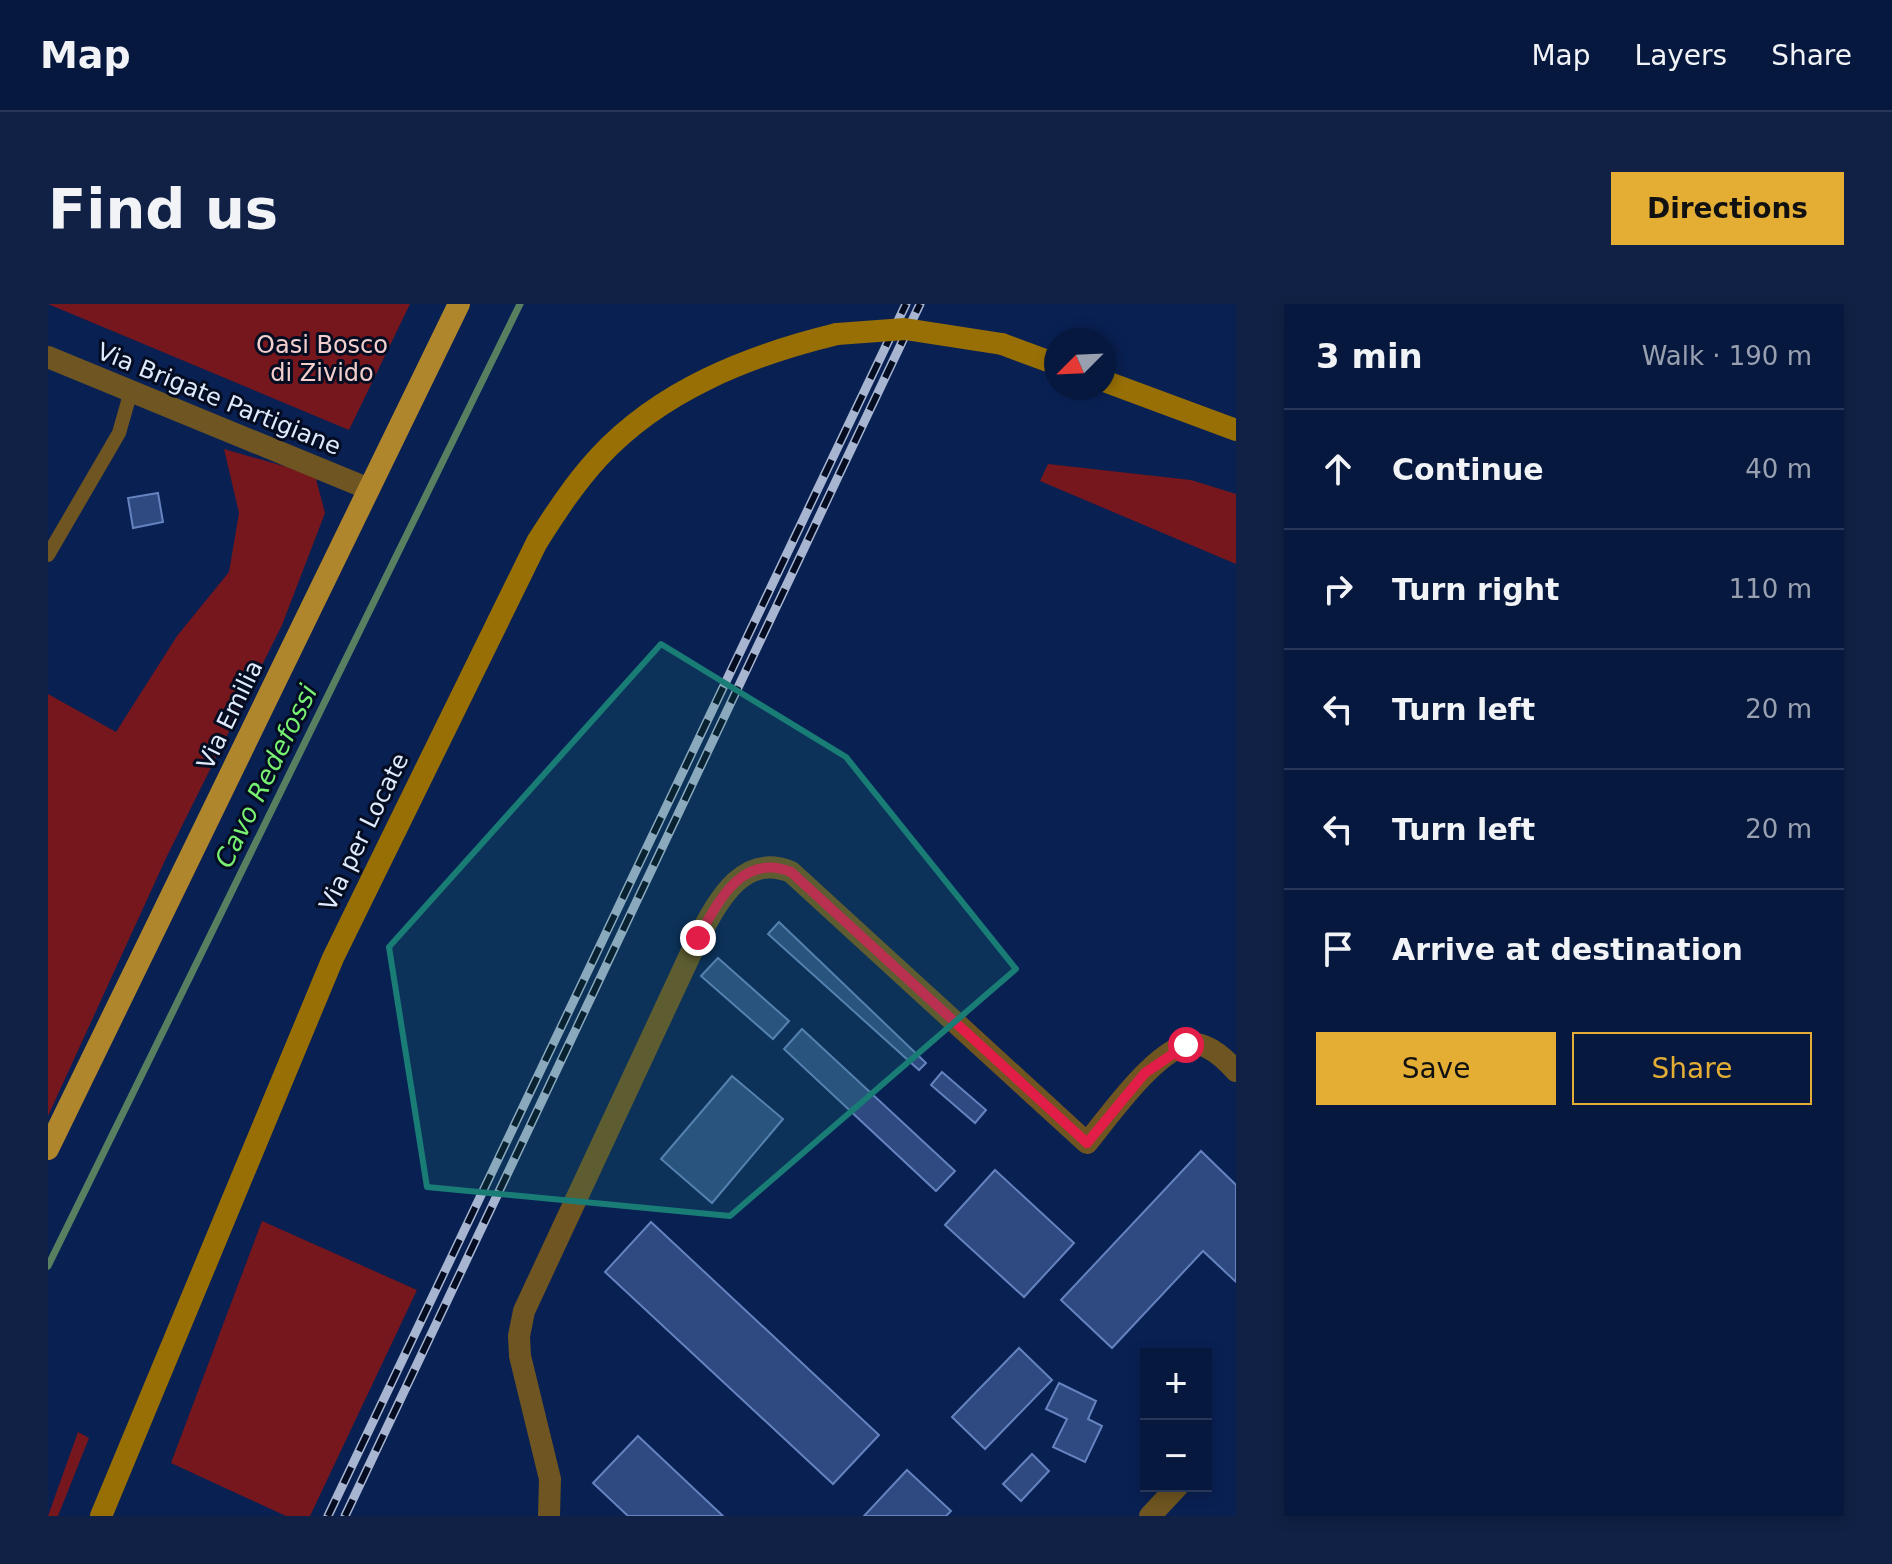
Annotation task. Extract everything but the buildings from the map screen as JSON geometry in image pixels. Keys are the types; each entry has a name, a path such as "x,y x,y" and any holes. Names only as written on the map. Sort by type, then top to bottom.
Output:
{"main road":[{"name":"Via Emilia","path":"48,1149 459,304"},
{"name":"Via per Locate","path":"107,1511 333,958 537,542 567,495 600,455 645,418 689,388 782,347 837,334 905,329 1002,344 1044,360"},
{"path":"1116,385 1236,430"}],"street":[{"name":"Via Brigate Partigiane","path":"48,357 369,489"},
{"path":"549,1516 550,1479 520,1356 519,1336 524,1311 698,938 722,895 750,870 778,867 791,872 1087,1143 1145,1073 1186,1045 1197,1044 1208,1048 1236,1071"},
{"path":"1150,1516 1172,1492"}],"lane":[{"path":"48,555 119,433 131,391"}],"highlighted area":[{"path":"661,644 846,757 1016,969 730,1216 427,1187 389,947"}],"green space":[{"name":"Oasi Bosco di Zivido","path":"48,304 410,304 349,430"},
{"path":"224,449 315,475 325,513 282,625 167,856 48,1116 48,694 116,732 177,636 229,572 239,513"},
{"path":"1048,464 1191,480 1236,494 1236,564 1040,481"},
{"path":"262,1221 417,1290 310,1516 286,1516 171,1463"},
{"path":"78,1432 89,1438 58,1516 48,1516"}],"waterway":[{"name":"Cavo Redefossi","path":"48,1266 520,304"}],"railway":[{"path":"328,1516 906,304"},
{"path":"345,1516 920,304"}],"route":[{"path":"698,938 722,895 750,870 778,867 791,872 1087,1143 1145,1073 1186,1045"}]}
